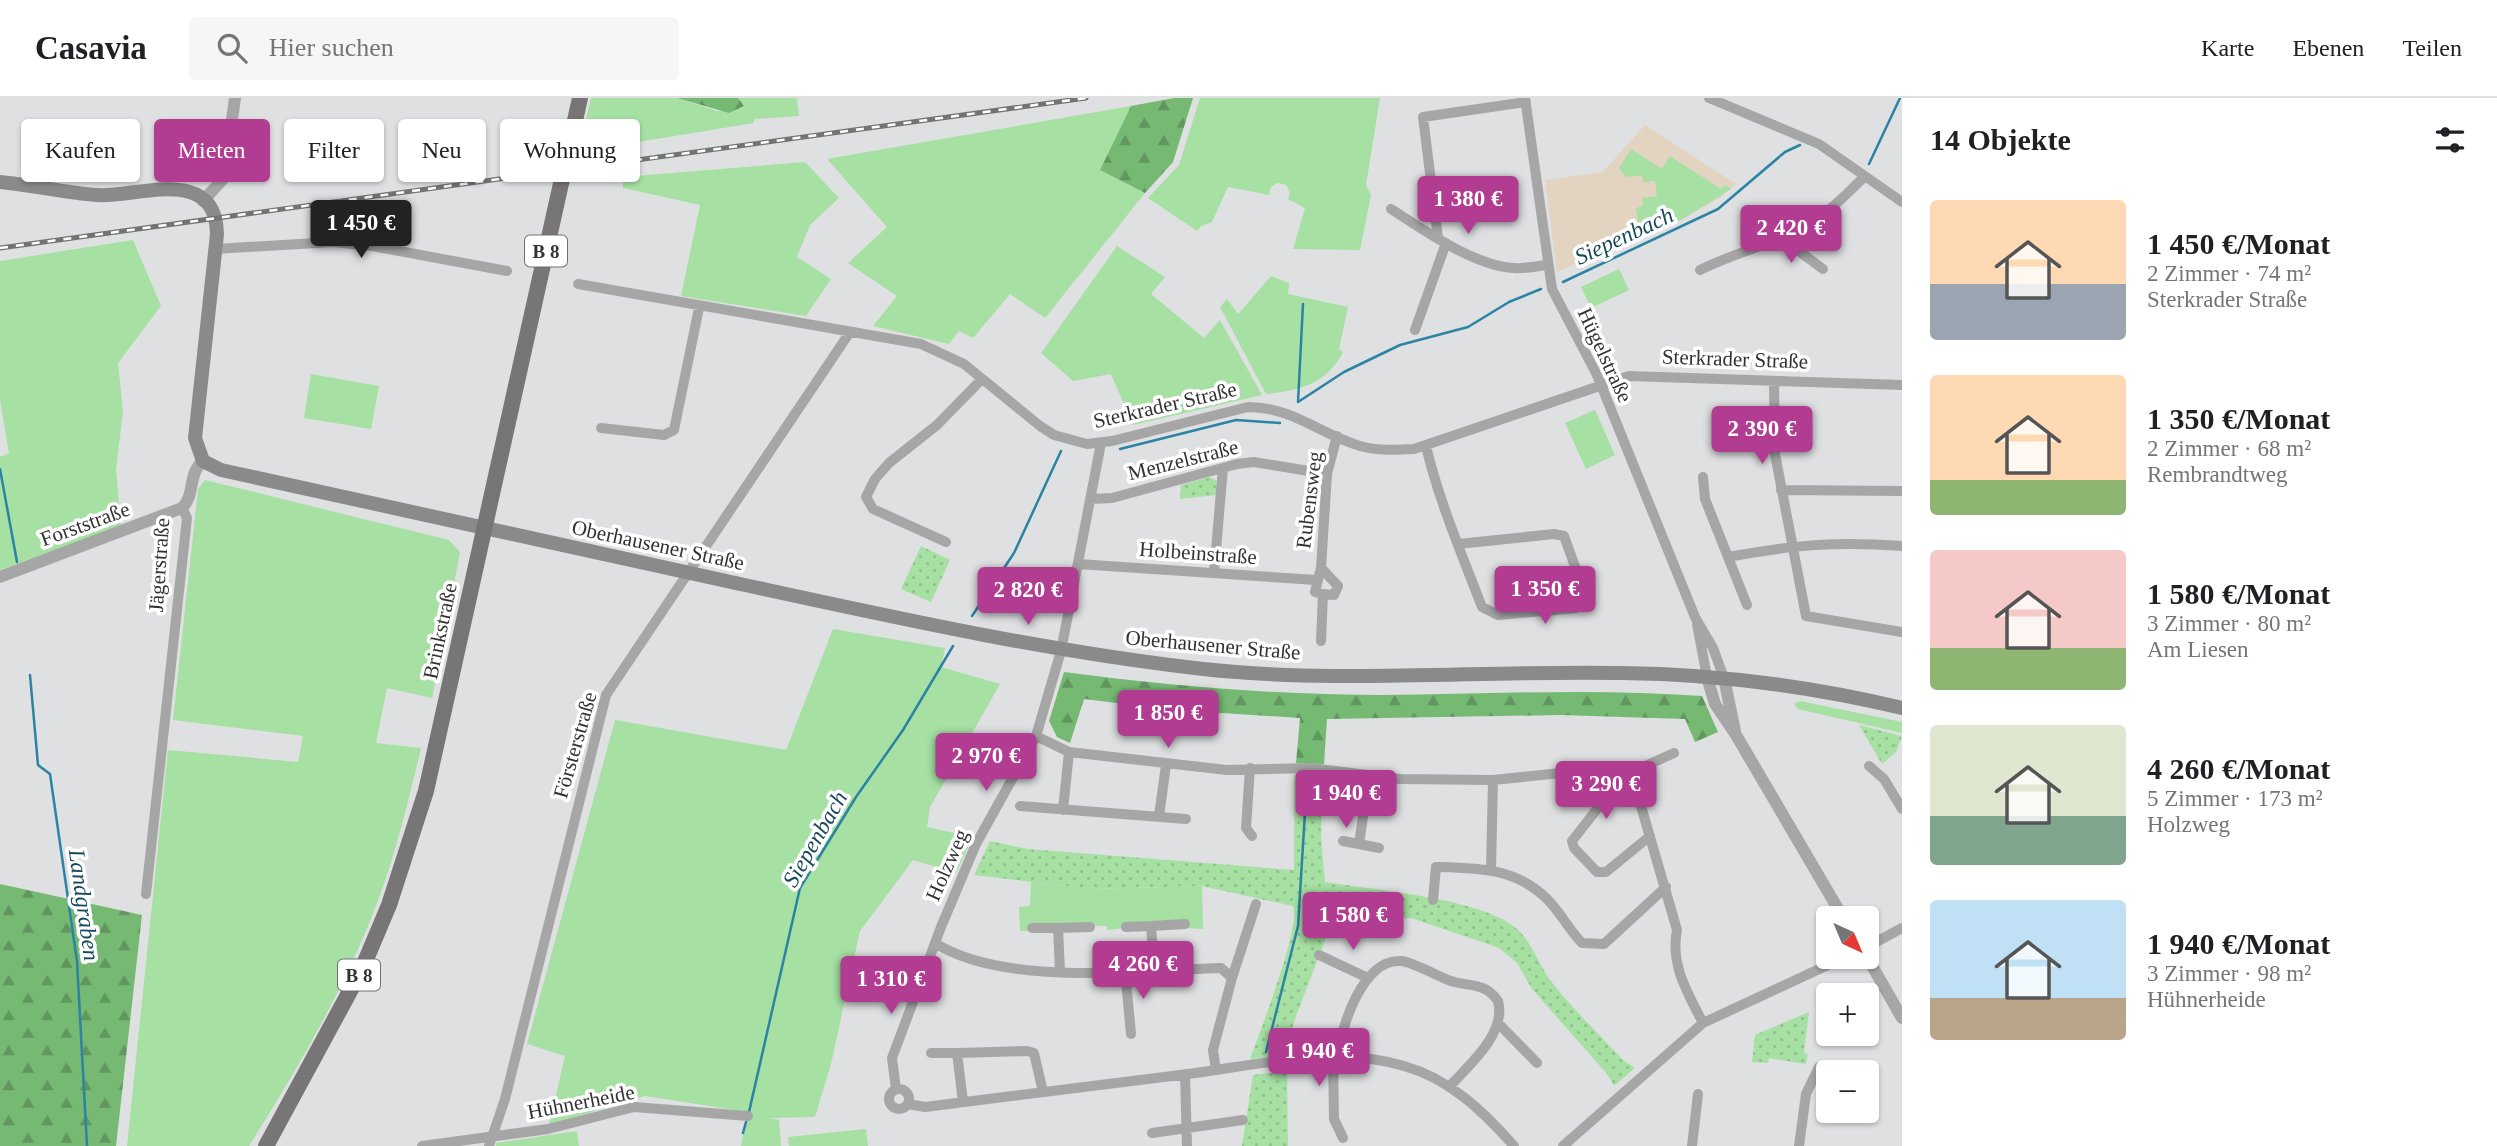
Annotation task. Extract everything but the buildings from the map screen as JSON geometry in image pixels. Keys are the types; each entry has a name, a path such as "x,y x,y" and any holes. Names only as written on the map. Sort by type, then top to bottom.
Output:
{"main road":[{"name":"Brinkstraße","path":"266,1146 339,1016 389,905 426,791 580,98"},
{"path":"0,182 100,195 178,188 190,191 203,201 217,228 195,438 203,461"},
{"name":"Oberhausener Straße","path":"203,461 221,470 484,529 1061,651 1208,669 1291,673 1422,676 1622,673 1724,678 1814,688 1902,708"}],"street":[{"path":"203,201 223,178 235,98"},
{"path":"1709,98 1819,144 1863,178 1902,202"},
{"path":"1415,330 1442,240 1423,117 1526,100"},
{"name":"Hügelstraße","path":"1526,100 1552,289 1600,386 1695,617 1713,648 1724,678 1736,735"},
{"path":"1700,270 1788,236 1835,206 1863,178"},
{"path":"1391,209 1442,240 1501,266 1516,269 1547,265"},
{"path":"1788,236 1796,249 1823,269"},
{"path":"215,249 333,242 372,246 507,271"},
{"name":"Sterkrader Straße","path":"578,284 699,308 921,344 964,364 1054,435 1087,444 1101,443 1248,407 1281,410 1359,446 1392,451 1426,446 1629,376 1902,385"},
{"path":"601,428 664,435 674,430 699,308"},
{"name":"Försterstraße","path":"491,1141 505,1099 606,695 850,332"},
{"path":"946,542 873,509 866,498 867,490 889,463 937,425 982,379"},
{"path":"1774,382 1775,454 1806,616 1902,632"},
{"name":"Rubensweg","path":"1321,568 1338,586 1334,595 1315,592 1321,568 1327,474 1337,436"},
{"name":"Holzweg","path":"895,1090 889,1073 892,1058 935,943 976,844 1036,736 1061,651 1101,443"},
{"path":"1426,446 1458,544 1482,607 1490,613 1576,608 1586,597 1564,536 1554,534 1458,544"},
{"name":"Jägerstraße","path":"146,894 187,518 182,508 190,499 192,472 203,461"},
{"name":"Menzelstraße","path":"1090,499 1112,498 1254,462 1327,474"},
{"path":"1214,573 1223,468"},
{"path":"1703,477 1705,499 1747,605"},
{"path":"1781,490 1902,491"},
{"name":"Forststraße","path":"0,577 182,508"},
{"path":"1728,557 1792,545 1841,542 1902,546"},
{"name":"Holbeinstraße","path":"1078,564 1316,580"},
{"name":"Rubensweg","path":"1321,641 1323,594"},
{"name":"Hügelstraße","path":"1695,617 1715,704 1836,906"},
{"path":"1036,736 1069,752 1227,771 1298,768 1369,776 1493,780 1600,769 1623,776 1636,789 1677,930 1673,950 1685,988 1703,1023"},
{"path":"1063,810 1069,752"},
{"path":"1650,836 1606,872 1597,872 1574,848 1574,836 1623,776 1674,753"},
{"path":"1159,816 1166,765"},
{"path":"1869,766 1884,779 1902,809"},
{"path":"1250,768 1246,828 1252,836"},
{"path":"1359,844 1369,776"},
{"path":"1491,869 1493,780"},
{"path":"1020,806 1186,819"},
{"path":"1343,841 1379,848"},
{"path":"1433,900 1436,867 1491,869 1533,887 1549,902 1582,943 1596,945 1604,944 1666,887"},
{"path":"1216,1070 1213,1050 1232,978 1256,904"},
{"path":"1126,927 1185,924"},
{"path":"1151,926 1154,969"},
{"path":"1032,928 1090,928"},
{"path":"1058,928 1060,971"},
{"path":"1880,940 1902,928"},
{"path":"935,943 955,956 1020,969 1060,971 1221,968 1232,978"},
{"path":"1319,955 1368,978"},
{"path":"1343,1138 1334,1119 1336,1056 1347,1016 1368,978 1388,962 1409,962 1421,971 1461,984 1476,984 1489,991 1498,1001 1498,1023 1481,1052 1449,1087"},
{"path":"1125,970 1131,1034"},
{"path":"1563,1146 1703,1023 1817,970"},
{"path":"1874,970 1902,1018"},
{"path":"1498,1023 1537,1063"},
{"path":"931,1053 1034,1053 1043,1092"},
{"path":"957,1053 963,1102"},
{"path":"895,1090 889,1097 892,1106 901,1109 908,1104 925,1107 1336,1056 1377,1059 1406,1066 1449,1087 1489,1117 1514,1146"},
{"path":"1799,1146 1806,1094 1816,1073"},
{"path":"1185,1074 1187,1146"},
{"path":"881,1087 907,1093 908,1104"},
{"path":"1692,1146 1698,1094"},
{"name":"Hühnerheide","path":"422,1146 491,1141 634,1107 748,1116"},
{"path":"1152,1133 1243,1120"}],"shaded area":[{"path":"1645,125 1736,184 1719,198 1681,220 1653,230 1608,254 1607,250 1585,252 1585,260 1557,272 1545,180 1603,172"}],"green space":[{"path":"591,98 677,98 717,111 744,107 738,98 801,98 797,99 799,116 754,119 754,123 640,142 640,119 586,119"},
{"path":"677,98 738,98 744,106 729,113"},
{"path":"1174,98 1193,98 1173,162 1145,193 1100,170 1131,106"},
{"path":"1200,98 1380,98 1366,185 1371,195 1360,250 1293,249 1305,208 1288,199 1290,193 1286,185 1277,183 1271,187 1269,195 1228,187 1212,222 1201,226 1197,231 1148,198 1179,165"},
{"path":"1131,106 1100,170 1145,193 1045,318 1010,294 973,338 959,331 949,344 873,326 897,296 848,263 887,227 827,159"},
{"path":"1631,149 1662,169 1670,156 1721,189 1725,185 1731,189 1681,220 1640,237 1636,208 1643,206 1642,198 1657,196 1655,181 1643,182 1642,175 1626,177 1619,168"},
{"path":"805,162 839,198 810,225 797,257 831,279 806,316 681,296 700,205 623,188 623,182 640,182 640,176"},
{"path":"133,240 161,306 118,363 123,411 116,470 121,526 0,570 0,457 9,453 0,400 0,261"},
{"path":"1117,246 1165,277 1151,294 1204,338 1220,320 1262,395 1133,425 1111,374 1073,381 1041,353"},
{"path":"1619,269 1629,290 1591,308 1581,287"},
{"path":"1271,276 1289,283 1288,294 1348,307 1339,349 1343,352 1328,372 1320,379 1300,388 1266,394 1220,307 1227,299 1238,314"},
{"path":"311,374 379,386 371,429 304,418"},
{"path":"1595,410 1615,455 1586,469 1565,423"},
{"path":"1210,477 1217,481 1216,495 1180,499 1181,485"},
{"path":"205,480 449,540 460,552 432,698 387,688 376,743 421,748 386,879 344,979 314,1036 249,1146 127,1146 168,750 298,762 303,736 173,720 198,489"},
{"path":"921,546 950,560 931,602 901,589"},
{"path":"833,629 945,648 941,667 1000,684 930,807 927,827 973,837 956,873 913,860 860,931 831,1064 815,1117 770,1118 779,1120 781,1146 741,1146 748,1112 645,1096 549,1125 565,1056 527,1044 615,720 786,750"},
{"path":"1064,672 1144,682 1303,693 1383,695 1583,692 1702,696 1718,732 1695,742 1685,719 1561,715 1327,719 1324,764 1296,763 1300,718 1175,710 1084,699 1070,743 1057,737 1049,721"},
{"path":"1800,701 1902,722 1902,733 1798,709 1794,704"},
{"path":"1859,725 1902,736 1896,752 1882,764"},
{"path":"1294,772 1323,774 1321,836 1325,882 1453,902 1500,918 1521,933 1565,999 1623,1060 1635,1068 1614,1086 1608,1075 1532,989 1517,963 1499,948 1411,918 1333,919 1295,1019 1286,1055 1250,1059 1286,956 1294,917 1293,906 1202,886 1089,889 974,875 990,841 1028,849 1294,870"},
{"path":"1031,882 1089,889 1202,886 1203,929 1187,928 1186,922 1107,930 1107,926 1031,925 1031,931 1020,931 1019,907 1030,906"},
{"path":"0,884 142,915 116,1146 0,1146"},
{"path":"1809,1012 1804,1053 1808,1054 1806,1064 1769,1058 1768,1063 1752,1062 1755,1035"},
{"path":"1287,1071 1288,1146 1242,1146 1253,1075"},
{"path":"866,1129 868,1146 789,1146 788,1137"},
{"path":"577,1131 579,1146 496,1146 496,1143"}],"waterway":[{"name":"Siepenbach","path":"1869,164 1900,98"},
{"name":"Siepenbach","path":"1563,282 1718,209 1785,152 1800,145"},
{"name":"Siepenbach","path":"1298,402 1344,372 1400,345 1468,327 1509,302 1541,289"},
{"path":"1298,402 1303,304"},
{"name":"Siepenbach","path":"1120,449 1236,420 1280,423"},
{"name":"Siepenbach","path":"972,616 1014,553 1061,451"},
{"name":"Landgraben","path":"0,469 17,562"},
{"name":"Siepenbach","path":"749,1112 800,888 856,797 903,730 953,646"},
{"name":"Landgraben","path":"30,675 38,765 50,774 77,961 87,1146"},
{"path":"1266,1052 1298,926 1307,780"},
{"path":"743,1133 746,1122"}],"railway":[{"path":"0,248 1086,98"}]}
